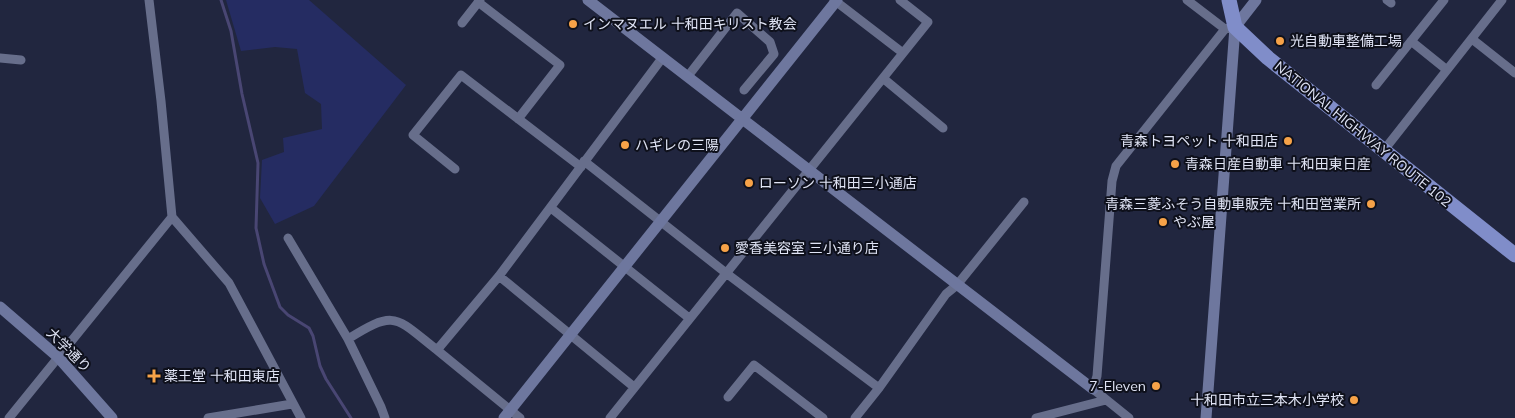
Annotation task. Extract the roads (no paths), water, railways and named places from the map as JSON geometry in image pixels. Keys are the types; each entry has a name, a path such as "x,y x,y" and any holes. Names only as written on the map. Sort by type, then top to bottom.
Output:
{"highway":[{"path":"1229,0 1230,28"},
{"name":"NATIONAL HIGHWAY ROUTE 102","path":"1230,28 1515,255"}],"street":[{"path":"9,418 172,217 149,0"},
{"path":"588,0 1094,389 1129,418"},
{"path":"610,418 928,22 900,0"},
{"path":"1187,0 1230,28"},
{"path":"1094,389 1097,376 1112,181 1116,166 1230,28 1256,0"},
{"path":"1376,85 1444,0"},
{"path":"1384,150 1502,0"},
{"path":"462,23 479,1 560,65 518,119"},
{"path":"507,414 835,1 903,53"},
{"path":"688,76 736,13 770,42 774,54 744,90"},
{"path":"1206,418 1230,28"},
{"path":"1472,38 1515,73"},
{"path":"1411,41 1447,70"},
{"path":"437,350 499,276 663,57"},
{"path":"0,58 20,60"},
{"path":"455,169 413,135 461,75 518,119 661,221 726,273 879,388"},
{"path":"884,79 943,128"},
{"path":"856,418 946,294 957,285 1024,202"},
{"path":"551,208 689,318"},
{"path":"172,217 178,221 229,283 300,418"},
{"path":"288,238 348,339 385,418"},
{"path":"499,276 634,387"},
{"name":"大学通り","path":"0,306 58,357 112,418"},
{"path":"348,339 372,324 389,319 398,321 437,350 507,414 520,418"},
{"path":"728,397 754,365 823,418"},
{"path":"1036,418 1057,415 1106,400"},
{"path":"208,418 292,404"}],"waterway":[{"path":"221,0 231,31 242,94 258,163 256,228 264,264 280,307 288,315 309,328 313,336 320,366 326,379 351,418"}],"place":[{"name":"インマヌエル 十和田キリスト教会","path":"573,24"},
{"name":"光自動車整備工場","path":"1280,41"},
{"name":"青森トヨペット 十和田店","path":"1288,141"},
{"name":"ハギレの三陽","path":"625,145"},
{"name":"青森日産自動車 十和田東日産","path":"1175,164"},
{"name":"ローソン 十和田三小通店","path":"749,183"},
{"name":"青森三菱ふそう自動車販売 十和田営業所","path":"1371,204"},
{"name":"やぶ屋","path":"1163,222"},
{"name":"愛香美容室 三小通り店","path":"725,248"},
{"name":"薬王堂 十和田東店","path":"154,376"},
{"name":"7-Eleven","path":"1156,386"},
{"name":"十和田市立三本木小学校","path":"1354,400"}]}
